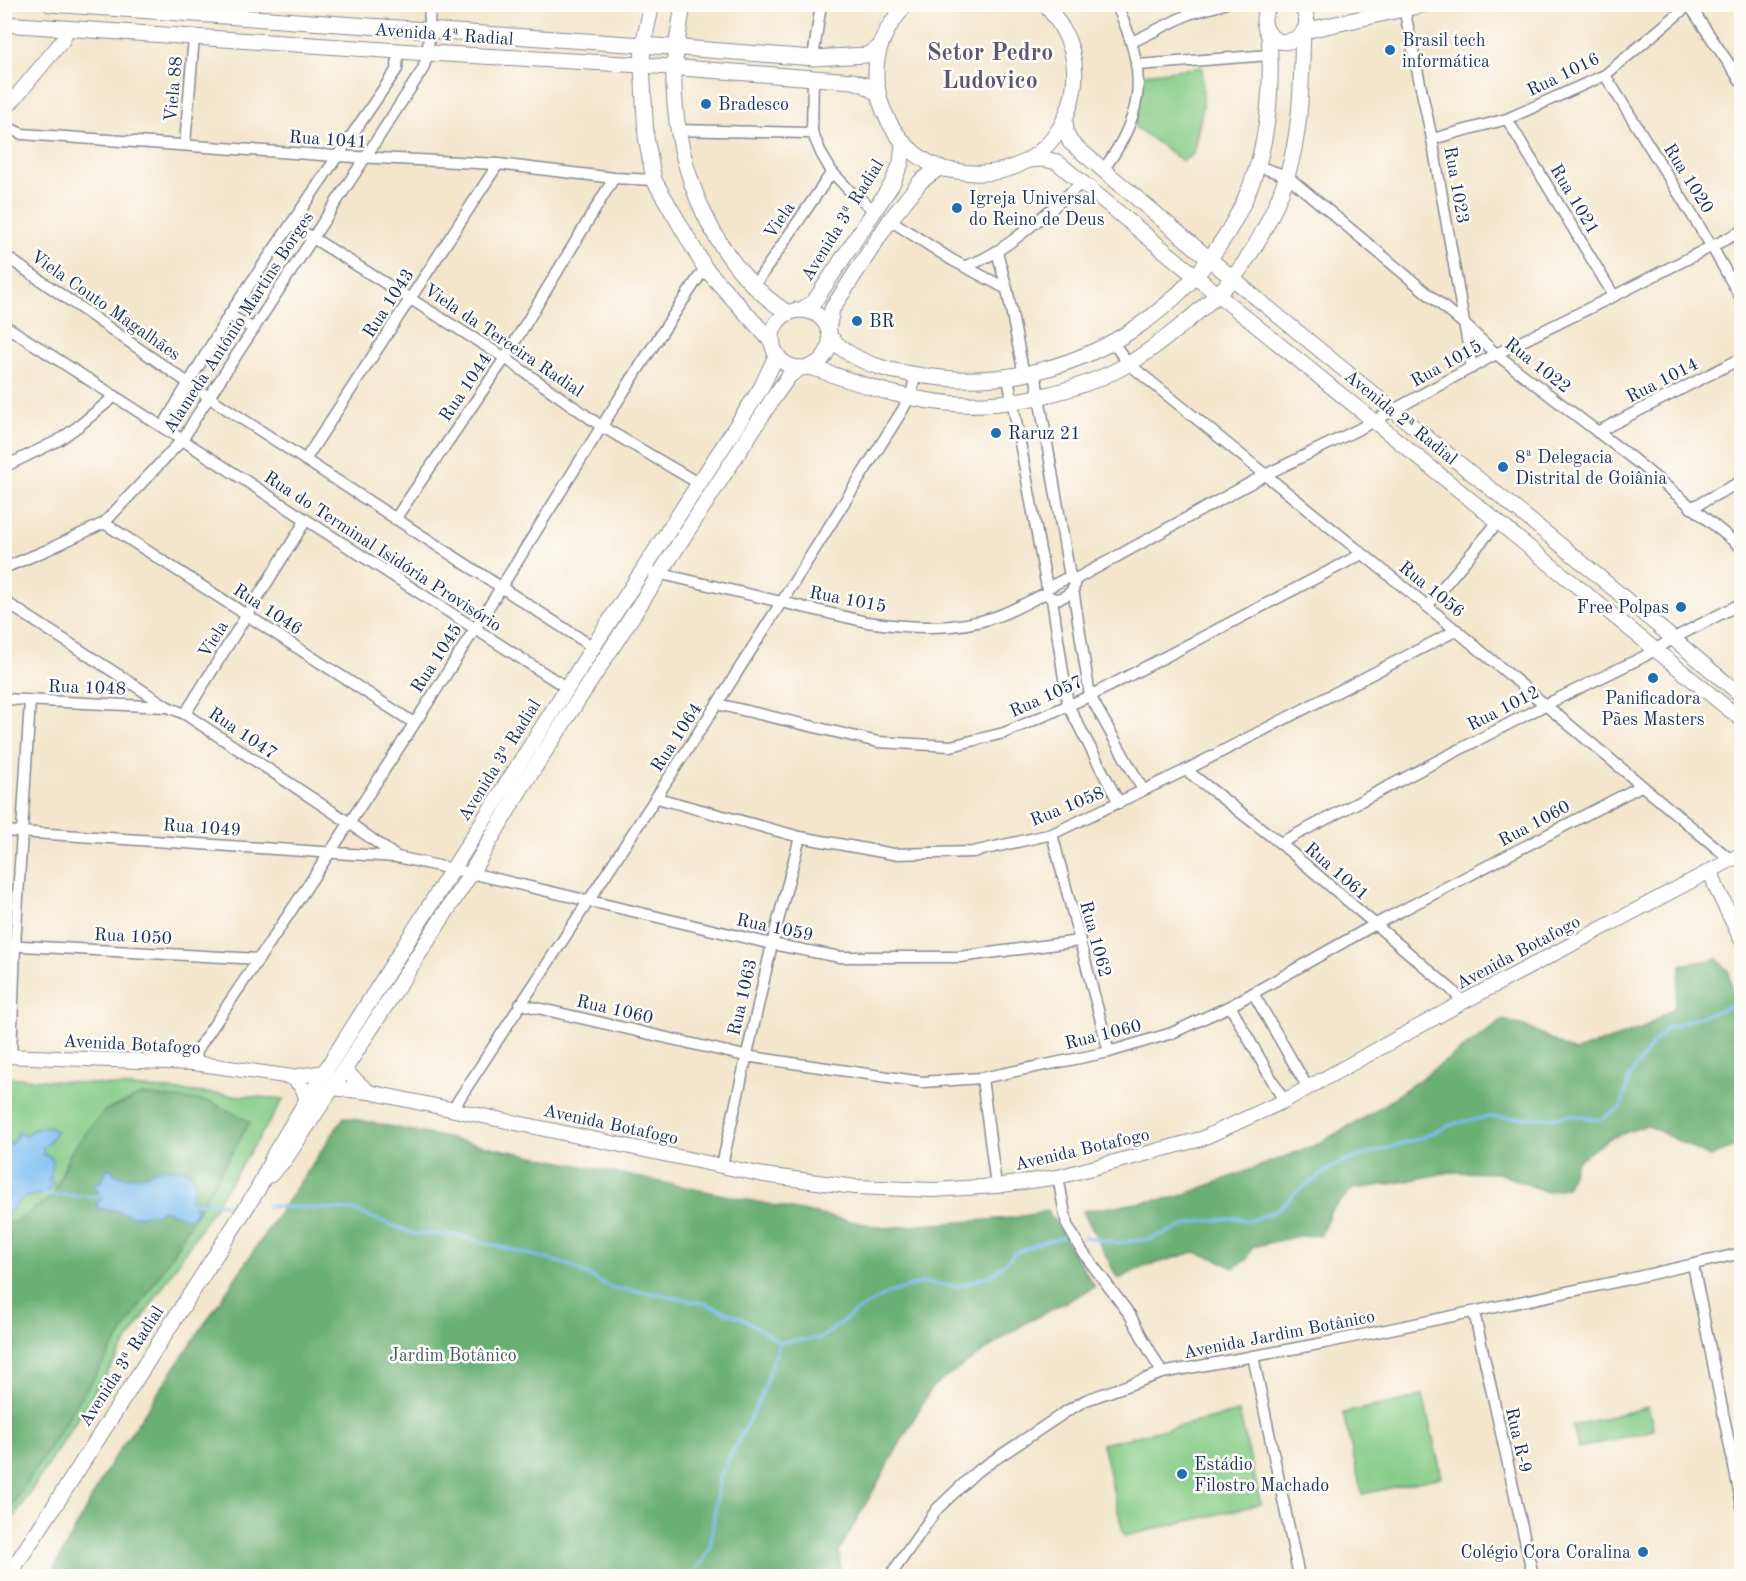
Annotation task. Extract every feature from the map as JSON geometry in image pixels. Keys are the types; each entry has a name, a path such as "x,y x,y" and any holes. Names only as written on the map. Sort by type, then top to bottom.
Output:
{"main road":[{"name":"Avenida 4ª Radial","path":"50,4 152,8 428,31 813,58 867,56 880,47"},
{"path":"652,4 643,45 642,65 646,137 654,180 703,266 775,349 783,362 909,398 959,405 1011,401 1039,396 1071,388 1129,364 1178,328 1232,278 1257,243 1272,214 1287,176 1300,122 1306,18 1299,4"},
{"path":"683,4 674,68 677,130 690,177 704,213 724,248 754,286 795,311 818,315 843,350 855,357 894,371 960,380 1008,378 1029,374 1070,363 1113,343 1163,307 1209,259 1233,220 1257,165 1268,113 1270,55 1269,34 1264,22 1265,8"},
{"path":"906,4 890,23 880,47 878,94 887,120 903,142 921,158 939,168 975,175 1003,171 1029,160 1050,143 1065,120 1075,88 1073,55 1061,24 1045,4"},
{"path":"1269,34 1279,41 1286,42 1299,37 1304,32 1404,7 1426,4"},
{"name":"Avenida 4ª Radial","path":"4,24 642,65 853,81 866,85 878,94"},
{"name":"Avenida 2ª Radial","path":"1065,120 1070,142 1232,278"},
{"name":"Avenida 3ª Radial","path":"795,311 814,302 892,184 901,163 903,142"},
{"name":"Avenida 2ª Radial","path":"1029,160 1044,159 1057,162 1217,294"},
{"path":"805,367 816,364 825,355 832,309 890,220 921,181 939,168"},
{"path":"703,266 724,248"},
{"path":"775,349 772,336 776,324 795,311"},
{"name":"Avenida 3ª Radial","path":"9,1570 258,1189 275,1153 307,1100 593,647 761,388 775,349"},
{"name":"Avenida 3ª Radial","path":"258,1189 285,1159 344,1070 471,873 518,793 774,397 789,376 805,367"},
{"path":"593,647 605,649 624,632"},
{"path":"518,793 522,778 571,700 571,694 567,688"},
{"path":"1711,871 1716,887 1742,940"}],"street":[{"name":"Alameda Antônio Martins Borges","path":"4,568 104,523 183,439 423,69 428,53 430,4"},
{"path":"813,58 821,4"},
{"path":"1103,170 1131,124 1138,84 1138,65 1132,42 1116,4"},
{"path":"1132,42 1188,9 1224,4"},
{"path":"1690,5 1742,83"},
{"name":"Rua 1016","path":"1432,139 1507,119 1605,75 1690,5"},
{"name":"Rua 1023","path":"1404,7 1432,139 1472,368"},
{"path":"4,111 10,99 63,40 67,28"},
{"name":"Viela 88","path":"185,144 194,37"},
{"name":"Alameda Antônio Martins Borges","path":"163,426 229,315 397,69 398,51"},
{"path":"1138,65 1270,55"},
{"name":"Rua 1020","path":"1605,75 1712,247 1742,300"},
{"path":"813,78 812,132 831,172 874,210"},
{"name":"Rua 1021","path":"1507,119 1614,296"},
{"name":"Rua 1041","path":"4,122 11,129 22,134 365,158 498,164 614,178 654,180"},
{"path":"677,130 812,132"},
{"name":"Rua 1043","path":"305,460 498,164"},
{"name":"Rua 1022","path":"1257,165 1287,176 1464,324 1496,354 1742,548"},
{"name":"Viela","path":"754,286 831,172"},
{"name":"Rua 1044","path":"395,519 505,358 614,178"},
{"path":"964,266 979,262 997,252 1083,182"},
{"path":"890,220 952,260 1007,289"},
{"name":"Viela da Terceira Radial","path":"292,225 505,358 602,426 698,483"},
{"name":"Rua 1015","path":"1072,582 1265,475 1393,411 1496,354 1742,231"},
{"path":"997,252 1029,374 1039,396 1090,696 1143,790"},
{"name":"Viela Couto Magalhães","path":"4,255 189,382"},
{"name":"Rua 1045","path":"196,1063 197,1050 414,723 703,266"},
{"name":"Avenida 2ª Radial","path":"1232,278 1567,550 1742,696"},
{"name":"Avenida 2ª Radial","path":"1217,294 1742,720"},
{"path":"229,315 254,329"},
{"name":"Rua do Terminal Isidória Provisório","path":"4,325 567,688"},
{"name":"Rua 1056","path":"1113,343 1129,364 1457,630 1641,786 1736,857"},
{"name":"Rua 1014","path":"1597,432 1742,358"},
{"name":"Rua 1064","path":"452,1110 717,705 909,398 915,375"},
{"path":"1008,378 1068,705 1119,803"},
{"name":"Rua do Terminal Isidória Provisório","path":"189,382 593,647"},
{"path":"4,468 59,440 80,426 115,396"},
{"path":"1691,508 1742,482"},
{"name":"Viela","path":"185,714 306,520"},
{"path":"1427,606 1498,522"},
{"name":"Rua 1046","path":"104,523 414,723"},
{"name":"Rua 1057","path":"717,705 878,742 951,746 1004,733 1090,696 1362,554"},
{"name":"Rua 1015","path":"643,569 867,622 930,628 965,624 996,617 1048,593"},
{"path":"1048,593 1062,597 1072,582"},
{"path":"1048,593 1072,582"},
{"name":"Rua 1047","path":"4,601 168,707 185,714 397,857 471,873"},
{"name":"Rua 1012","path":"1280,843 1742,603"},
{"name":"Rua 1058","path":"657,798 800,837 893,854 973,852 1052,834 1186,770 1457,630"},
{"path":"1674,638 1679,670"},
{"name":"Rua 1048","path":"4,699 168,707"},
{"path":"8,1056 10,946 23,832 30,701"},
{"name":"Rua 1061","path":"1186,770 1280,843 1452,990 1462,1002"},
{"name":"Rua 1060","path":"520,1004 745,1056 922,1082 982,1078 1110,1052 1172,1033 1230,1006 1374,925 1641,786"},
{"name":"Rua 1049","path":"4,831 397,857"},
{"name":"Rua 1062","path":"1052,834 1110,1052"},
{"name":"Rua 1063","path":"722,1166 771,944 800,837"},
{"name":"Avenida Botafogo","path":"332,1088 369,1092 764,1175 855,1187 933,1190 996,1186 1058,1177 1201,1139 1284,1101 1462,1002 1736,857"},
{"name":"Rua 1059","path":"471,873 771,944 840,957 959,957 1079,941"},
{"name":"Rua 1050","path":"10,946 259,959"},
{"path":"1253,993 1308,1088"},
{"path":"1230,1006 1284,1101"},
{"name":"Avenida Botafogo","path":"8,1056 196,1063 292,1077 325,1072"},
{"name":"Avenida Botafogo","path":"344,1070 369,1092"},
{"path":"292,1077 302,1087 307,1100"},
{"path":"982,1078 996,1186"},
{"path":"1058,1177 1067,1225 1082,1251 1130,1315 1162,1373"},
{"name":"Avenida Jardim Botânico","path":"890,1576 937,1509 976,1472 1086,1400 1162,1373 1474,1312 1742,1253"},
{"path":"1694,1265 1742,1506"},
{"name":"Rua R-9","path":"1474,1312 1533,1576"},
{"path":"1253,1356 1299,1576"}],"green space":[{"path":"1202,67 1203,106 1193,154 1183,161 1135,127 1144,74"},
{"path":"1717,959 1729,972 1735,1017 1741,1022 1742,1143 1710,1157 1647,1125 1608,1139 1576,1162 1567,1187 1547,1192 1498,1173 1450,1172 1353,1189 1331,1210 1321,1235 1298,1236 1252,1247 1246,1260 1233,1268 1217,1259 1194,1252 1141,1268 1118,1279 1083,1211 1178,1197 1318,1144 1372,1113 1503,1020 1530,1028 1574,1052 1643,1028 1674,1008 1681,965"},
{"path":"5,1077 284,1099 5,1531"},
{"path":"142,1095 211,1102 250,1122 168,1261 5,1517 5,1223 15,1222 53,1196 70,1153 104,1111"},
{"name":"Jardim Botânico","path":"344,1117 884,1228 1012,1218 1048,1211 1095,1287 1027,1322 932,1387 839,1551 841,1576 50,1576 110,1464"},
{"path":"1423,1396 1442,1477 1362,1494 1343,1413"},
{"path":"1648,1407 1654,1430 1579,1448 1572,1426"},
{"name":"Estádio Filostro Machado","path":"1239,1412 1261,1504 1124,1536 1102,1444"}],"water":[{"path":"42,1127 56,1131 49,1143 43,1147 44,1155 53,1161 51,1177 48,1180 53,1183 46,1193 26,1197 17,1203 5,1219 5,1146 13,1142 18,1132 26,1136 30,1131"},
{"path":"109,1168 117,1175 127,1177 147,1175 161,1168 189,1171 196,1185 192,1190 191,1202 196,1207 196,1212 192,1217 187,1218 163,1210 157,1214 136,1216 99,1209 96,1204 104,1197 103,1195 97,1196 98,1189 94,1187 103,1180 106,1169"}],"waterway":[{"path":"1084,1237 1116,1243 1150,1239 1195,1222 1236,1218 1250,1221 1279,1209 1297,1191 1339,1163 1420,1138 1456,1123 1488,1117 1550,1118 1572,1115 1600,1120 1621,1108 1630,1076 1666,1028 1742,1003"},
{"path":"42,1194 108,1197"},
{"path":"189,1202 227,1204"},
{"path":"267,1206 352,1210 415,1234 456,1235 569,1265 612,1288 659,1294 706,1304 744,1319 780,1342 821,1338 854,1313 889,1293 921,1283 958,1286 994,1274 1015,1253 1042,1242 1069,1236"},
{"path":"693,1576 710,1549 719,1478 761,1397 780,1342"}],"place":[{"name":"Brasil tech informática","path":"1390,50"},
{"name":"Bradesco","path":"706,104"},
{"name":"Igreja Universal do Reino de Deus","path":"957,208"},
{"name":"BR","path":"857,321"},
{"name":"Raruz 21","path":"996,433"},
{"name":"8ª Delegacia Distrital de Goiânia","path":"1503,467"},
{"name":"Free Polpas","path":"1681,607"},
{"name":"Panificadora Pães Masters","path":"1653,678"},
{"name":"Estádio Filostro Machado","path":"1182,1474"},
{"name":"Colégio Cora Coralina","path":"1643,1552"}],"district":[{"name":"Setor Pedro Ludovico","path":"990,66"}]}
